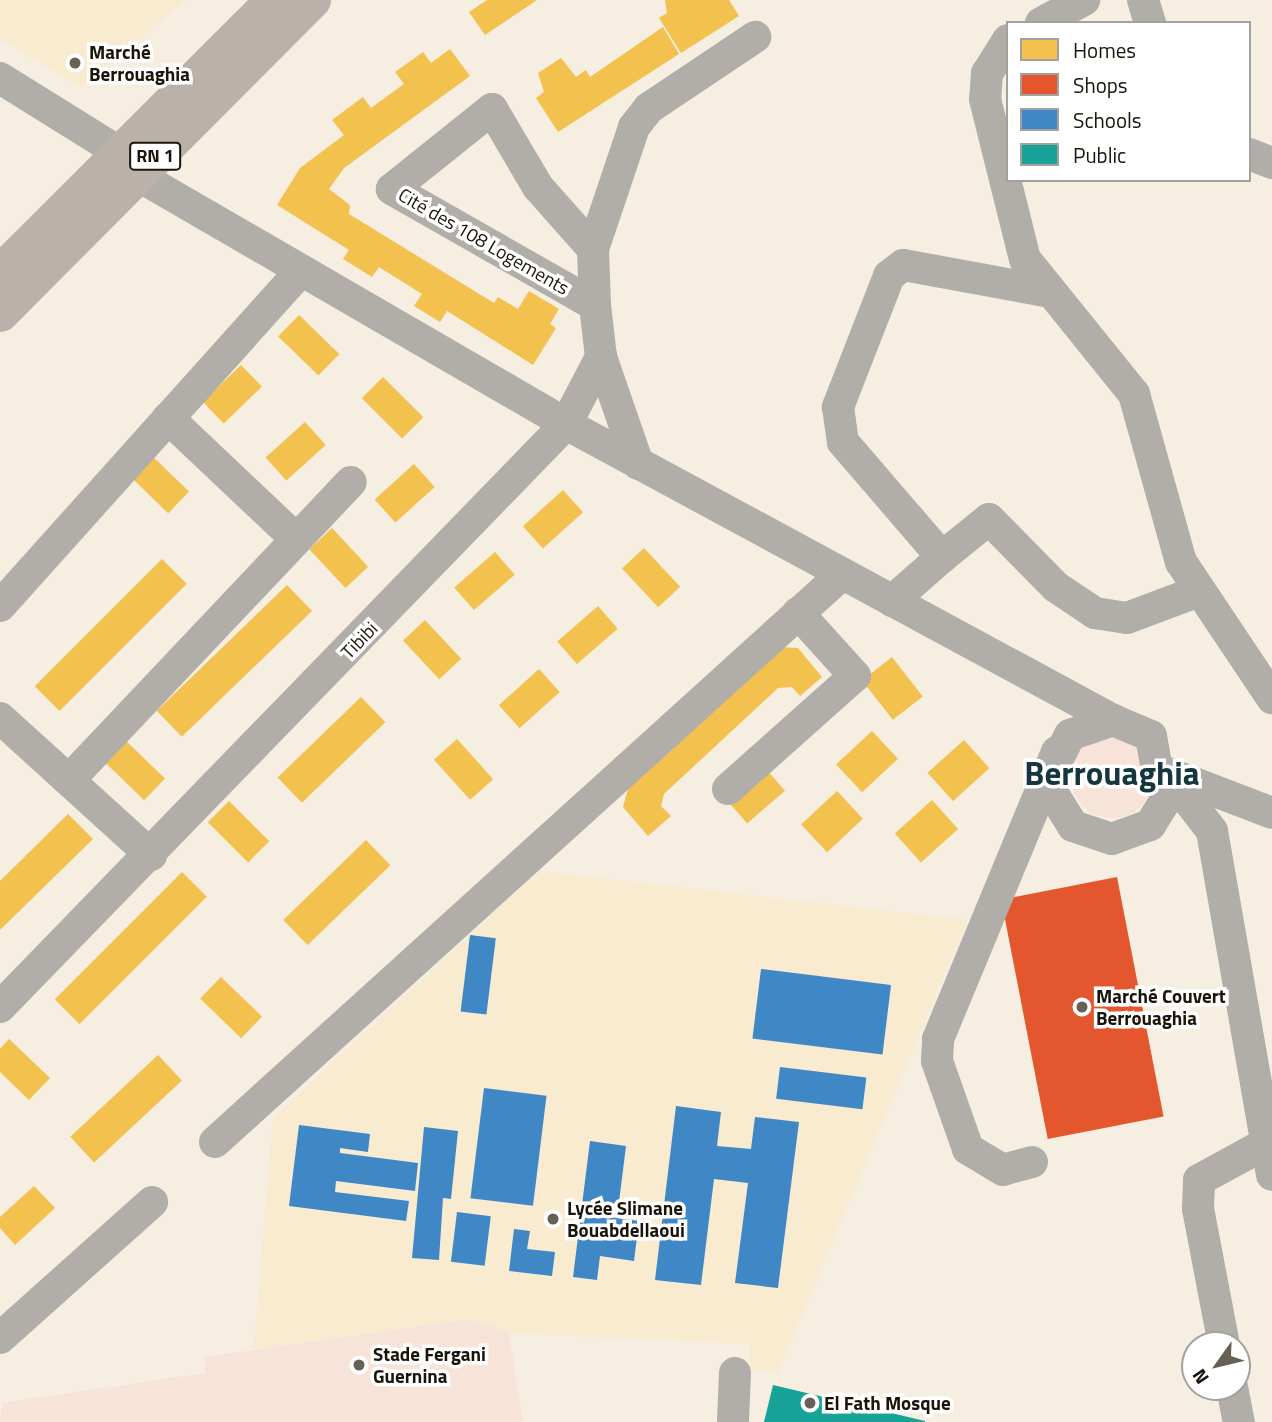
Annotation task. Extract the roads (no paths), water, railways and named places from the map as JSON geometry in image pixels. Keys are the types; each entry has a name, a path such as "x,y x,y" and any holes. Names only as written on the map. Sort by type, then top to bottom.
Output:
{"highway":[{"name":"RN 1","path":"0,313 128,164 275,0"},
{"name":"RN 1","path":"0,274 312,0"}],"street":[{"path":"1045,21 1084,0"},
{"path":"1143,0 1149,21"},
{"path":"593,249 634,127 649,108 755,37"},
{"path":"1006,43 987,73 985,99 1018,238 1045,291 1134,394 1181,562 1272,698"},
{"path":"0,78 128,164 301,270 566,424 839,576 892,601 1113,719 1151,736 1163,773 1167,798 1150,825 1132,835 1091,836 1073,826 1052,792 1057,752"},
{"name":"Cité des 108 Logements","path":"595,305 392,189 492,109 538,187 593,249 595,305 601,357 638,464"},
{"path":"1251,155 1272,163"},
{"path":"942,557 855,460 838,424 878,302 889,276 918,264 1045,291"},
{"path":"0,606 301,270"},
{"path":"566,424 601,357"},
{"path":"168,418 296,539"},
{"name":"Tibibi","path":"0,1007 151,855 566,424"},
{"path":"69,780 351,482"},
{"path":"892,601 989,519 1056,587 1095,613 1127,618 1199,591"},
{"path":"215,1142 839,576"},
{"path":"728,789 855,676 798,613"},
{"path":"0,718 151,855"},
{"path":"1032,1163 1003,1170 968,1149 937,1061 939,1039 1057,752 1070,735 1113,719"},
{"path":"1163,773 1272,813"},
{"path":"1163,773 1212,831"},
{"path":"1225,795 1215,795 1212,831 1272,1175"},
{"path":"1221,1331 1198,1209 1199,1180 1267,1143"},
{"path":"0,1338 152,1202"},
{"path":"733,1422 735,1373"},
{"path":"1235,1401 1239,1422"}],"place":[{"name":"Marché Berrouaghia","path":"75,63"},
{"name":"Marché Couvert Berrouaghia","path":"1082,1007"},
{"name":"Lycée Slimane Bouabdellaoui","path":"553,1219"},
{"name":"Stade Fergani Guernina","path":"359,1365"},
{"name":"El Fath Mosque","path":"810,1403"}],"district":[{"name":"Berrouaghia","path":"1112,774"}]}
